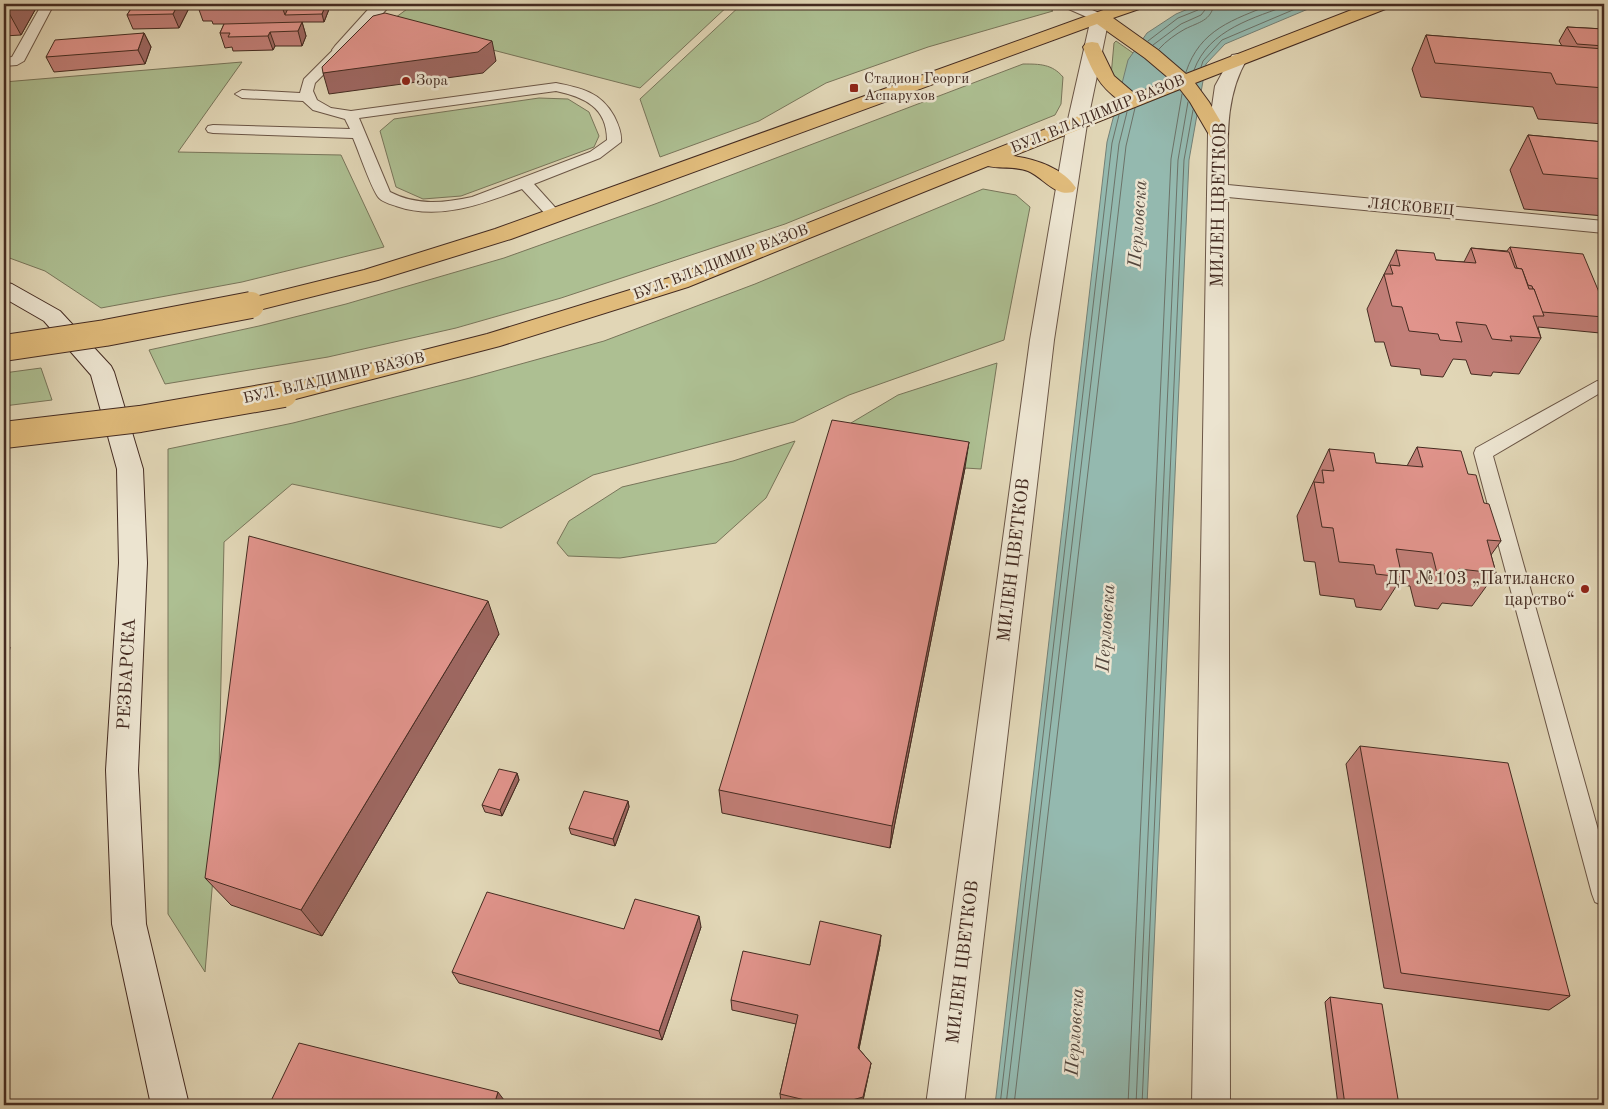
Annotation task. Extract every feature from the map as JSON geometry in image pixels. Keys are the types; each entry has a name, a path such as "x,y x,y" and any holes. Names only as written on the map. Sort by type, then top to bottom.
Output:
{"main road":[{"path":"4,348 105,333 251,305 370,274 503,234 1136,4"},
{"name":"БУЛ. ВЛАДИМИР ВАЗОВ","path":"4,435 140,419 284,394 492,340 680,282 1238,59 1382,4"},
{"path":"1100,18 1144,47 1183,81 1198,99 1218,134"},
{"path":"1092,46 1103,77 1114,89 1132,101"},
{"path":"985,160 1031,164 1046,171 1066,188"}],"street":[{"path":"341,50 382,4"},
{"name":"МИЛЕН ЦВЕТКОВ","path":"945,1105 1042,340 1077,124 1092,46 1100,18"},
{"name":"МИЛЕН ЦВЕТКОВ","path":"1211,1105 1218,134 1220,97 1228,74 1238,59"},
{"name":"ЛЯСКОВЕЦ","path":"1219,190 1604,227"},
{"name":"РЕЗБАРСКА","path":"4,289 52,316 102,372 130,469 133,563 122,770 129,924 170,1105"}],"lane":[{"path":"10,61 48,4"},
{"path":"1068,4 1100,18"},
{"path":"341,50 309,82 305,89 306,96 317,108 326,112 351,115 556,87 586,94 603,106 615,135 614,142 608,148 595,155 476,201 436,207 412,206 395,202 384,194 351,115"},
{"path":"242,94 306,96"},
{"path":"213,129 359,134"},
{"path":"524,182 554,215"},
{"path":"1604,388 1597,387 1483,453 1604,894"}],"green space":[{"path":"414,4 730,4 640,88 388,23"},
{"path":"742,4 1042,4 1053,11 928,47 826,83 759,121 660,157 640,99"},
{"path":"1116,41 1146,62 1123,87 1111,76 1114,43"},
{"path":"242,62 178,152 341,155 384,247 242,282 101,308 45,271 4,256 4,82"},
{"path":"1023,64 1050,67 1063,77 1061,104 1055,115 785,224 561,298 456,328 328,357 165,384 149,350 259,326 346,304 504,258 655,204"},
{"path":"539,98 568,99 589,112 599,136 594,147 461,196 423,199 396,187 380,131 394,119"},
{"path":"983,189 1016,195 1030,207 1004,340 849,395 794,422 593,475 501,528 292,484 224,542 218,819 205,972 168,914 168,449 293,423 470,378 604,341 755,284"},
{"path":"997,363 981,469 965,468 851,423 898,395"},
{"path":"41,368 52,400 4,406 4,373"},
{"path":"795,441 766,498 716,543 620,558 568,556 557,543 569,521 622,487 733,461"}],"water":[{"name":"Перловска","path":"1200,4 1320,4 1225,44 1206,64 1189,160 1147,1105 995,1105 1107,142 1128,60 1147,33 1176,14"}],"building":[{"path":"134,4 178,4 173,14 127,15"},
{"path":"290,4 326,4 322,14 285,15"},
{"path":"385,13 492,41 478,52 323,73 322,67 373,16"},
{"path":"302,22 298,31 270,32 268,36 228,37 230,33 220,33 224,24"},
{"path":"1567,27 1604,29 1604,46 1577,44"},
{"path":"144,33 138,50 46,57 55,40"},
{"path":"1426,35 1604,49 1604,88 1556,84 1551,73 1435,63"},
{"path":"1528,135 1604,142 1604,179 1543,174"},
{"path":"1510,247 1583,254 1604,304 1604,317 1542,312 1534,289 1528,285 1522,269 1517,268"},
{"path":"1471,248 1509,252 1515,268 1522,269 1529,289 1534,289 1544,316 1533,316 1541,338 1510,336 1512,341 1492,339 1486,325 1456,322 1462,342 1440,340 1438,334 1409,331 1402,307 1392,306 1384,274 1393,274 1390,265 1400,266 1396,250 1434,253 1436,260 1476,263"},
{"path":"832,420 969,442 892,826 719,790"},
{"path":"1417,447 1461,451 1468,474 1476,475 1484,503 1489,504 1501,541 1487,540 1496,573 1459,569 1461,576 1437,573 1432,553 1396,549 1402,577 1376,574 1374,565 1339,562 1333,528 1322,527 1314,482 1324,483 1322,470 1334,471 1329,449 1374,453 1376,463 1423,467"},
{"path":"249,536 488,601 301,910 205,878"},
{"path":"1360,746 1508,763 1570,996 1401,973"},
{"path":"499,769 517,773 500,810 482,805"},
{"path":"584,791 628,801 613,839 569,828"},
{"path":"487,892 624,929 635,899 699,916 659,1031 452,972"},
{"path":"820,921 881,935 858,1048 871,1063 863,1097 834,1105 826,1105 780,1094 798,1015 731,1000 743,951 810,965"},
{"path":"1330,997 1382,1004 1399,1105 1345,1105"},
{"path":"299,1043 498,1092 494,1105 269,1105"}],"place":[{"name":"Зора","path":"406,81"},
{"name":"Стадион Георги Аспарухов","path":"854,88"},
{"name":"ДГ №103 „Патиланско царство“","path":"1585,589"}]}
